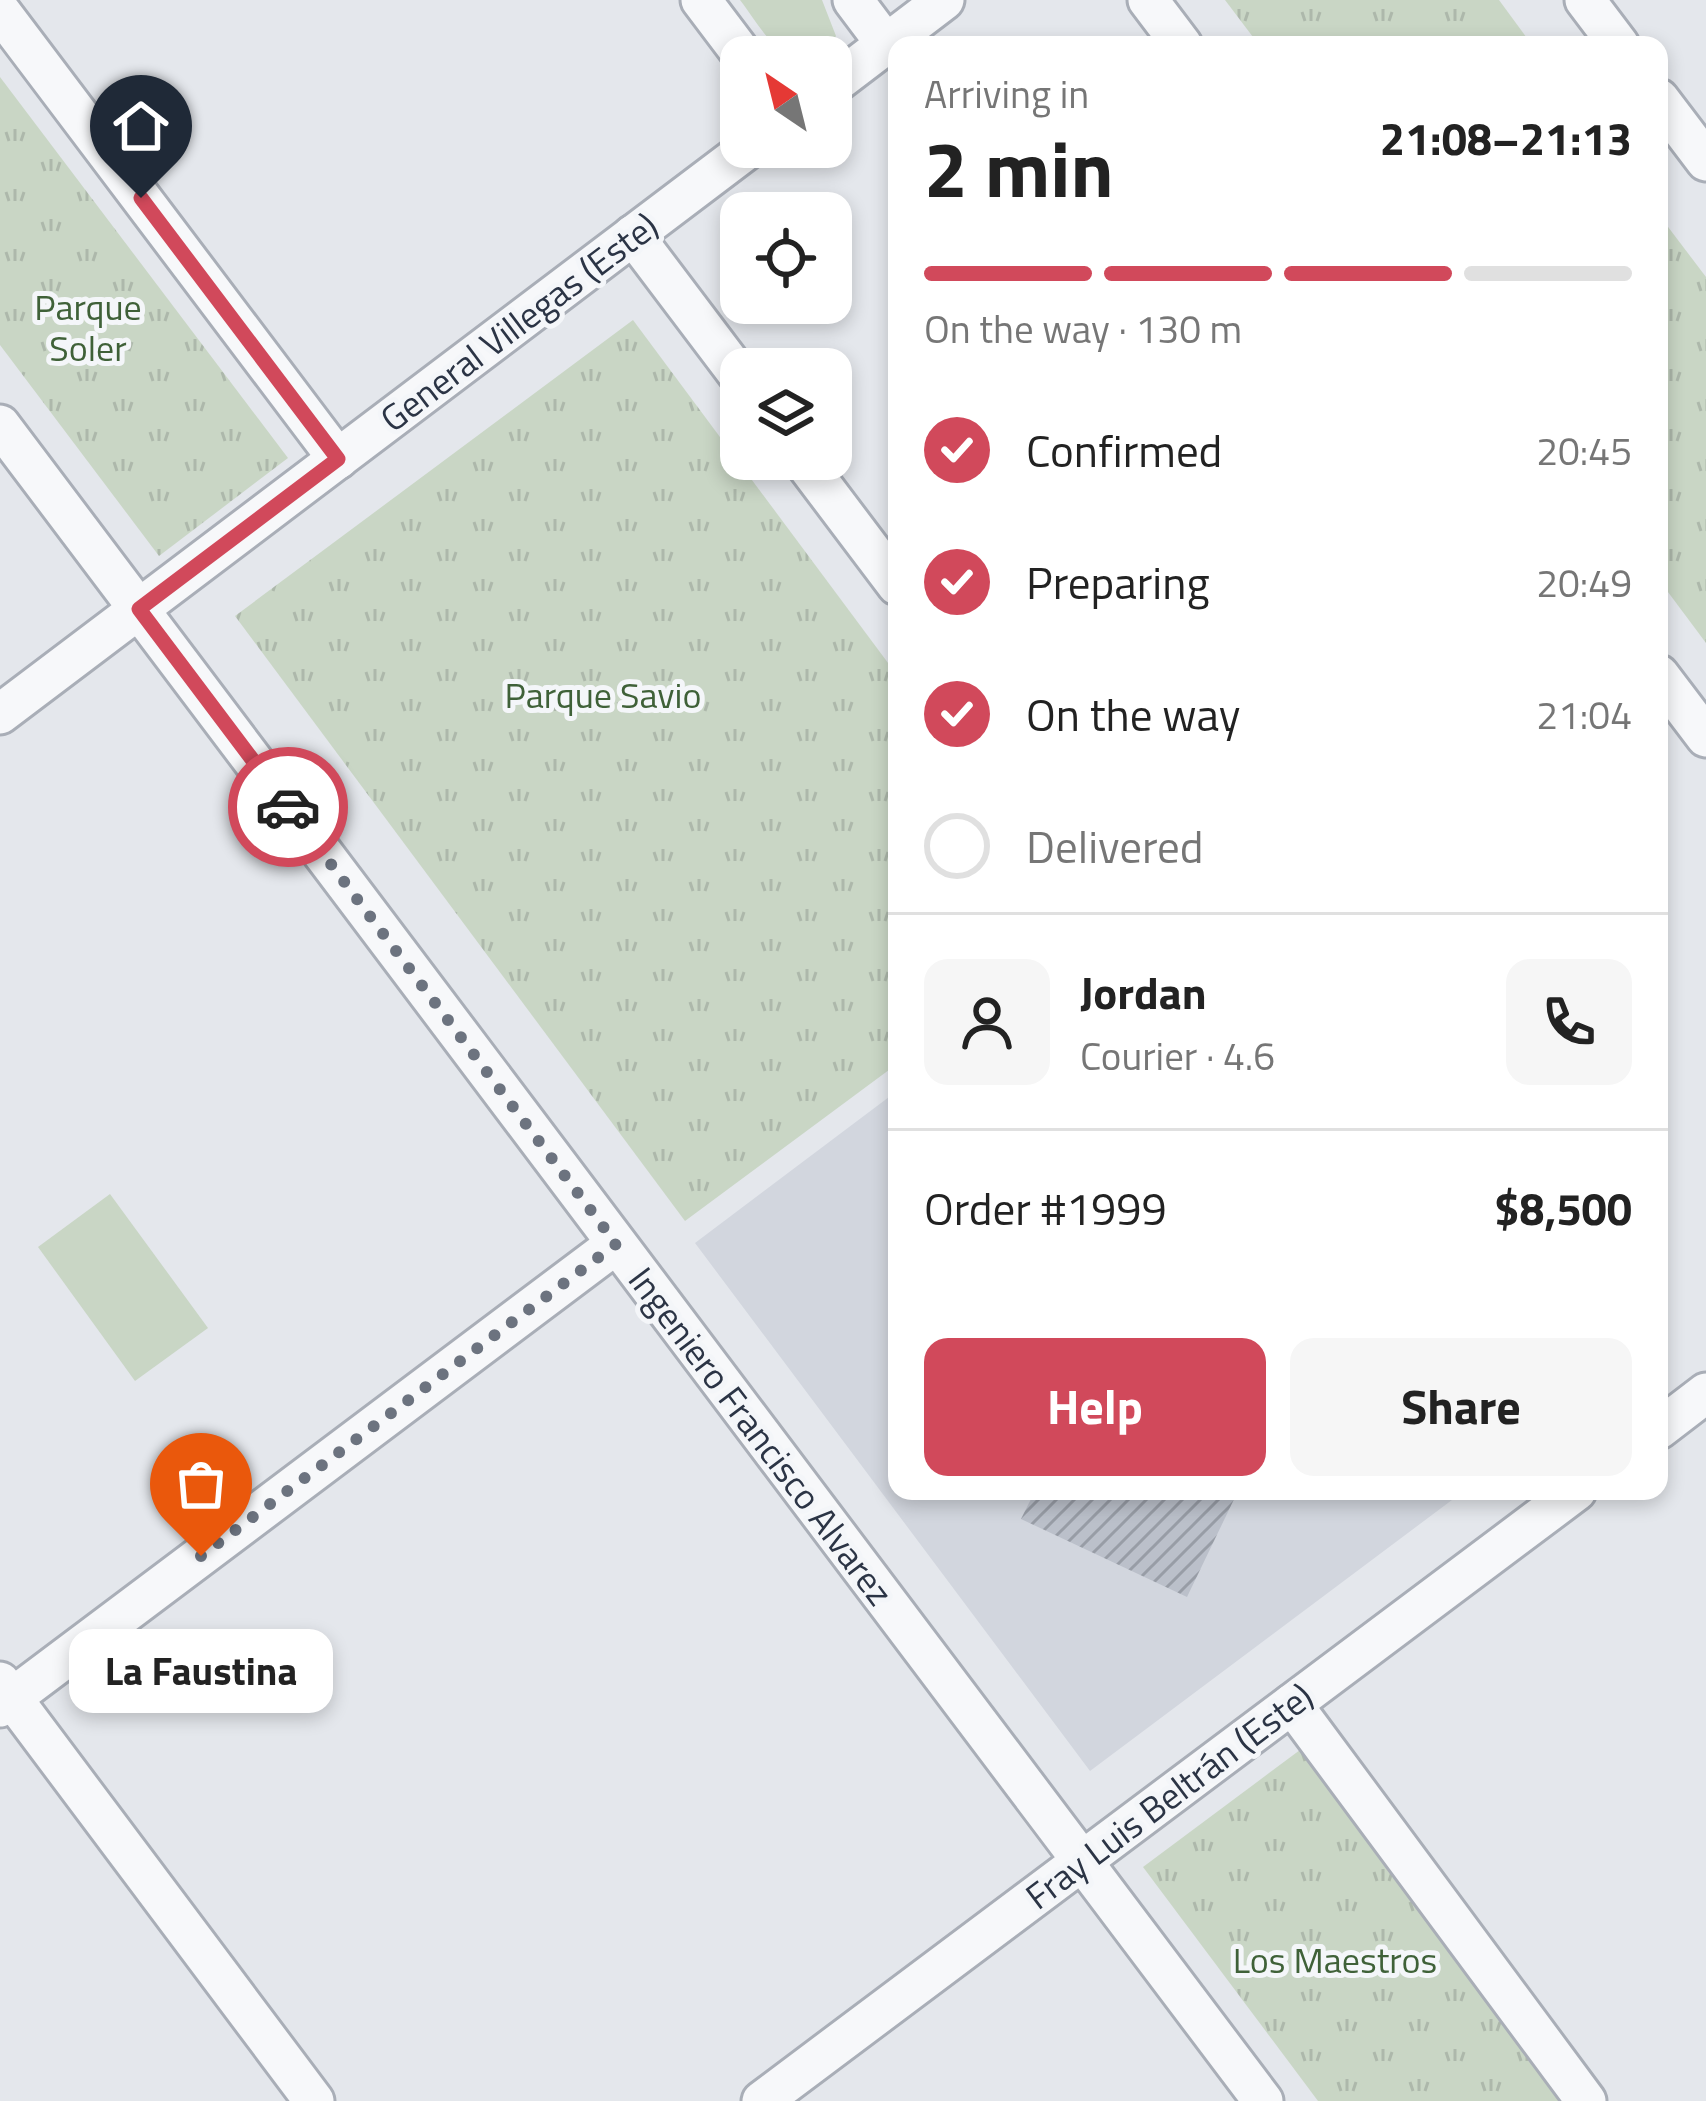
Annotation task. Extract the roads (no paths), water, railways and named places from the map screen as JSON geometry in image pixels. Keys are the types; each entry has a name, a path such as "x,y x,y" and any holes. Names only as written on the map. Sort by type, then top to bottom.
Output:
{"street":[{"path":"701,0 729,36"},
{"path":"852,70 886,44 853,0"},
{"path":"897,36 944,0"},
{"path":"1148,0 1175,36"},
{"path":"1585,0 1611,36"},
{"path":"0,11 338,459"},
{"path":"1668,110 1706,161"},
{"name":"General Villegas (Este)","path":"0,714 722,168"},
{"path":"633,236 720,350"},
{"name":"Ingeniero Francisco Alvarez","path":"0,425 1263,2101"},
{"path":"818,480 888,573"},
{"path":"1668,687 1706,737"},
{"path":"314,2101 4,1696 616,1244"},
{"path":"1668,1422 1706,1394"},
{"name":"Fray Luis Beltrán (Este)","path":"762,2101 1564,1500"},
{"path":"1292,1704 1586,2101"}],"place":[{"name":"La Faustina","path":"201,1556"}],"park label":[{"name":"Parque Soler","path":"88,328"},
{"name":"Parque Savio","path":"603,695"},
{"name":"Los Maestros","path":"1335,1960"}]}
